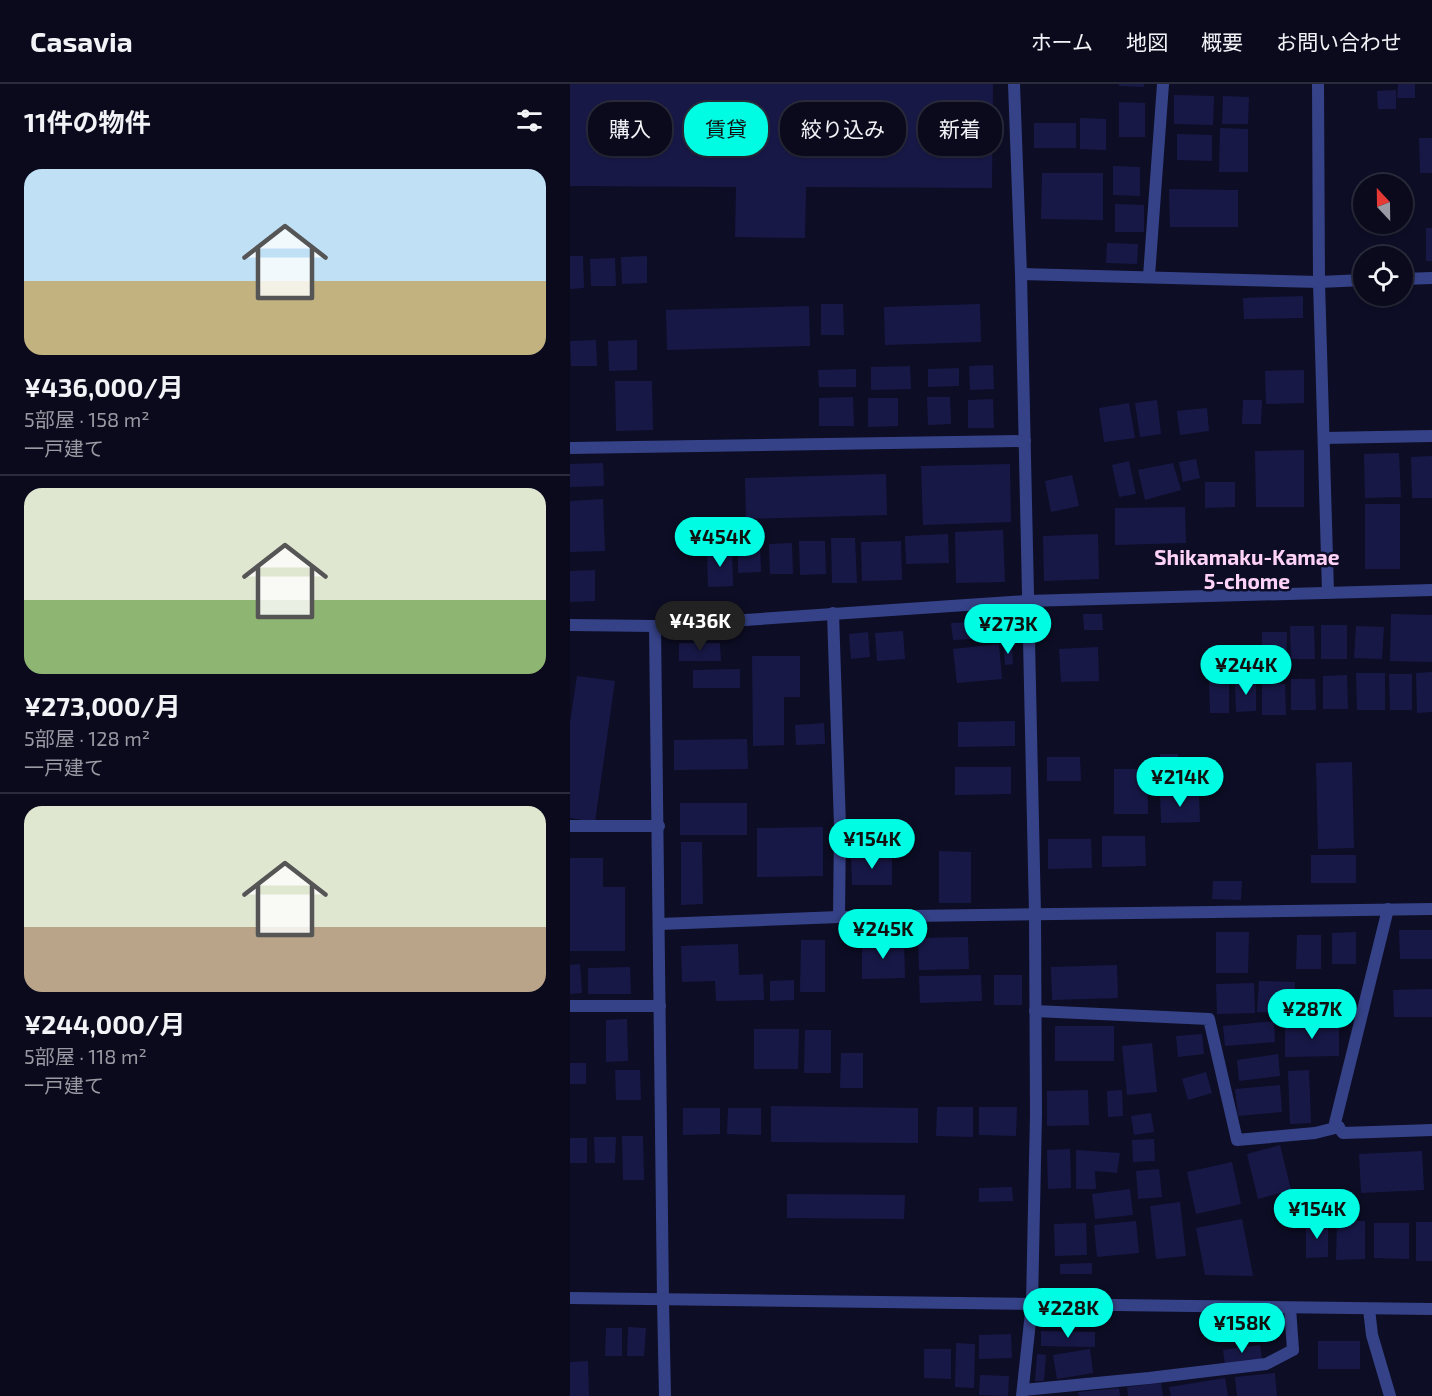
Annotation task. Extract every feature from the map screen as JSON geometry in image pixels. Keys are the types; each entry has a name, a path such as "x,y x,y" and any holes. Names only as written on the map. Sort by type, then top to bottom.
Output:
{"street":[{"path":"1014,84 1021,274 1026,601 1035,914 1036,1114 1032,1303 1022,1393 1266,1364 1293,1350 1290,1308"},
{"path":"1149,276 1163,84"},
{"path":"1318,84 1319,282 1328,592"},
{"path":"1021,274 1319,282 1353,280"},
{"path":"1413,279 1432,278"},
{"path":"1324,438 1432,436"},
{"path":"570,448 1025,441"},
{"path":"570,625 655,626 1026,601 1432,590"},
{"path":"833,613 840,826 839,917"},
{"path":"655,626 665,1396"},
{"path":"570,826 659,826"},
{"path":"1389,909 1335,1123 1343,1133 1432,1130"},
{"path":"660,924 839,917 1432,909"},
{"path":"570,1006 660,1006"},
{"path":"1035,1011 1209,1019 1237,1140 1316,1133 1339,1127"},
{"path":"570,1298 1432,1310"},
{"path":"1369,1309 1372,1335 1390,1396"}],"building":[{"path":"570,84 993,84 993,102 918,102 918,156 992,156 992,188 806,187 805,238 735,237 736,187 570,186"},
{"path":"1119,84 1144,84 1144,87 1119,86"},
{"path":"1398,84 1415,84 1415,98 1397,98"},
{"path":"1396,90 1396,109 1378,109 1377,91"},
{"path":"1174,95 1214,96 1213,125 1174,124"},
{"path":"1223,96 1249,97 1248,124 1222,124"},
{"path":"1119,102 1145,103 1145,137 1119,137"},
{"path":"1080,118 1106,119 1106,150 1080,149"},
{"path":"1034,123 1076,123 1076,148 1034,148"},
{"path":"1220,128 1248,129 1248,172 1219,172"},
{"path":"1177,134 1212,135 1212,161 1177,160"},
{"path":"1419,138 1432,138 1432,173 1420,173"},
{"path":"1113,166 1140,167 1140,196 1113,195"},
{"path":"1042,173 1103,173 1103,220 1041,219"},
{"path":"1169,189 1238,190 1238,227 1170,227"},
{"path":"1115,204 1144,205 1144,232 1115,232"},
{"path":"1426,228 1432,228 1432,261 1426,261"},
{"path":"1107,243 1138,244 1137,264 1106,263"},
{"path":"570,256 583,256 584,288 570,289"},
{"path":"647,256 647,283 622,284 621,257"},
{"path":"615,258 616,286 591,286 590,259"},
{"path":"1303,296 1303,318 1244,319 1243,298"},
{"path":"821,304 843,304 844,335 821,335"},
{"path":"980,304 981,342 885,345 884,307"},
{"path":"809,306 810,346 667,350 666,310"},
{"path":"596,340 597,366 571,366 570,341"},
{"path":"637,340 637,370 609,371 608,341"},
{"path":"993,365 994,389 970,390 969,366"},
{"path":"910,366 911,389 871,390 871,367"},
{"path":"959,368 959,386 928,387 928,369"},
{"path":"856,369 856,387 819,387 818,370"},
{"path":"1304,370 1304,403 1266,404 1265,371"},
{"path":"615,381 652,381 653,430 616,431"},
{"path":"853,397 854,426 819,426 819,398"},
{"path":"927,397 950,397 951,424 928,425"},
{"path":"868,398 898,398 898,426 868,427"},
{"path":"993,399 994,428 968,428 968,400"},
{"path":"1157,400 1161,434 1140,437 1135,403"},
{"path":"1243,400 1262,400 1261,424 1242,424"},
{"path":"1129,403 1135,438 1104,442 1099,408"},
{"path":"1207,408 1209,431 1180,435 1177,411"},
{"path":"1304,450 1304,507 1256,507 1255,451"},
{"path":"1399,453 1401,497 1365,498 1364,454"},
{"path":"1432,456 1432,498 1412,498 1411,457"},
{"path":"1196,459 1200,478 1183,482 1179,462"},
{"path":"1129,461 1136,494 1119,497 1112,465"},
{"path":"603,463 604,486 570,487 570,464"},
{"path":"1173,463 1181,490 1145,500 1138,470"},
{"path":"1010,464 1011,522 923,525 921,466"},
{"path":"886,474 887,515 746,519 745,478"},
{"path":"1072,475 1079,506 1051,512 1045,481"},
{"path":"1205,482 1235,482 1235,507 1205,508"},
{"path":"603,499 605,551 570,552 570,501"},
{"path":"1365,504 1400,504 1400,569 1365,569"},
{"path":"1185,507 1186,543 1115,545 1115,508"},
{"path":"1003,530 1005,582 956,583 955,532"},
{"path":"948,534 949,563 906,564 905,536"},
{"path":"1098,534 1099,579 1044,581 1043,536"},
{"path":"831,538 855,538 857,583 832,583"},
{"path":"799,541 825,541 826,574 800,575"},
{"path":"901,541 902,580 862,581 861,542"},
{"path":"738,543 760,543 761,572 738,573"},
{"path":"792,543 793,574 770,574 769,544"},
{"path":"707,550 732,550 733,586 708,587"},
{"path":"595,570 595,601 570,602 570,571"},
{"path":"1083,614 1102,614 1103,630 1084,630"},
{"path":"1391,614 1432,615 1432,662 1390,661"},
{"path":"1012,620 1013,637 953,640 951,623"},
{"path":"1321,625 1347,625 1347,659 1321,659"},
{"path":"1290,626 1314,626 1315,659 1291,659"},
{"path":"1356,626 1384,627 1382,659 1354,658"},
{"path":"903,631 905,659 877,661 875,633"},
{"path":"868,632 870,657 851,659 849,634"},
{"path":"1262,632 1287,632 1286,668 1261,668"},
{"path":"679,643 720,643 721,661 679,661"},
{"path":"999,644 1002,679 957,683 953,649"},
{"path":"1012,645 1013,664 1005,665 1004,646"},
{"path":"1098,647 1099,681 1061,682 1059,649"},
{"path":"752,656 800,656 800,697 784,697 784,745 753,746"},
{"path":"740,669 740,688 693,688 693,670"},
{"path":"1432,672 1432,712 1417,713 1416,673"},
{"path":"1356,673 1385,673 1385,710 1357,710"},
{"path":"1389,674 1412,674 1412,710 1390,710"},
{"path":"1347,675 1348,709 1323,709 1323,676"},
{"path":"577,676 615,681 595,822 570,818 570,723"},
{"path":"1291,679 1315,679 1316,710 1291,710"},
{"path":"1209,680 1229,680 1229,713 1210,713"},
{"path":"1256,680 1256,711 1236,712 1235,681"},
{"path":"1262,684 1285,684 1286,715 1262,715"},
{"path":"1015,721 1015,746 958,747 958,722"},
{"path":"824,723 825,744 796,745 795,725"},
{"path":"747,739 748,769 674,770 674,740"},
{"path":"1160,754 1178,754 1179,789 1161,790"},
{"path":"1047,757 1080,757 1081,781 1047,781"},
{"path":"1352,762 1354,848 1318,849 1316,763"},
{"path":"955,767 1011,767 1011,794 955,795"},
{"path":"1114,769 1147,769 1148,814 1114,814"},
{"path":"1160,794 1199,794 1200,822 1161,823"},
{"path":"680,803 747,803 747,835 680,835"},
{"path":"823,827 823,876 757,877 757,828"},
{"path":"1102,836 1145,836 1146,866 1102,867"},
{"path":"1048,839 1091,839 1092,868 1048,869"},
{"path":"681,842 702,842 703,904 681,905"},
{"path":"939,851 971,852 971,903 939,903"},
{"path":"851,855 892,855 892,885 852,885"},
{"path":"1311,855 1356,855 1356,883 1311,883"},
{"path":"570,858 603,858 603,887 625,887 625,951 570,951"},
{"path":"1213,881 1242,881 1241,900 1212,899"},
{"path":"1399,930 1432,930 1432,959 1400,959"},
{"path":"1216,932 1249,932 1248,973 1216,973"},
{"path":"1356,932 1356,964 1332,964 1332,933"},
{"path":"1297,935 1321,935 1321,969 1296,969"},
{"path":"968,937 969,969 919,970 918,938"},
{"path":"801,940 825,940 825,992 800,992"},
{"path":"904,940 905,978 862,979 862,941"},
{"path":"738,944 739,975 763,974 764,1000 716,1001 715,981 682,982 681,946"},
{"path":"580,964 582,993 570,994 570,965"},
{"path":"1117,965 1118,998 1052,1000 1051,967"},
{"path":"630,967 631,994 588,994 588,968"},
{"path":"981,975 982,1001 920,1003 919,976"},
{"path":"994,975 1022,975 1022,1005 994,1005"},
{"path":"794,980 794,1000 770,1001 770,981"},
{"path":"1259,981 1295,982 1294,1014 1257,1012"},
{"path":"1254,983 1255,1013 1217,1014 1216,984"},
{"path":"1343,989 1349,1004 1314,1017 1308,1002"},
{"path":"1432,989 1432,1017 1394,1017 1393,990"},
{"path":"627,1019 628,1061 606,1062 606,1020"},
{"path":"1274,1021 1275,1042 1225,1046 1223,1026"},
{"path":"1339,1022 1339,1056 1285,1057 1285,1023"},
{"path":"1055,1026 1114,1026 1114,1061 1055,1061"},
{"path":"754,1029 799,1029 798,1069 754,1069"},
{"path":"805,1030 831,1030 831,1073 804,1073"},
{"path":"1202,1034 1204,1054 1178,1057 1176,1036"},
{"path":"1152,1043 1157,1092 1127,1095 1122,1046"},
{"path":"841,1053 863,1053 863,1088 840,1088"},
{"path":"1278,1054 1280,1076 1239,1081 1237,1060"},
{"path":"570,1063 586,1063 586,1084 570,1084"},
{"path":"615,1070 640,1070 641,1100 616,1100"},
{"path":"1309,1070 1311,1123 1290,1124 1288,1071"},
{"path":"1206,1072 1212,1093 1188,1100 1182,1079"},
{"path":"1280,1085 1282,1112 1238,1116 1235,1089"},
{"path":"1088,1090 1089,1125 1047,1126 1047,1091"},
{"path":"1122,1090 1123,1116 1108,1117 1107,1091"},
{"path":"771,1106 918,1108 918,1143 771,1142"},
{"path":"937,1107 973,1107 973,1137 936,1136"},
{"path":"979,1107 1017,1107 1016,1136 979,1135"},
{"path":"683,1108 720,1108 720,1134 683,1135"},
{"path":"728,1108 761,1108 761,1135 727,1134"},
{"path":"1151,1113 1154,1132 1134,1135 1131,1116"},
{"path":"622,1136 643,1136 644,1180 623,1180"},
{"path":"594,1137 616,1137 615,1163 595,1163"},
{"path":"570,1138 587,1138 587,1163 570,1163"},
{"path":"1154,1139 1155,1161 1133,1162 1132,1140"},
{"path":"1280,1145 1291,1190 1258,1199 1247,1154"},
{"path":"1070,1149 1071,1188 1048,1189 1047,1150"},
{"path":"1076,1150 1120,1153 1117,1173 1095,1171 1096,1189 1076,1189"},
{"path":"1422,1151 1424,1190 1361,1193 1359,1154"},
{"path":"1232,1162 1241,1204 1196,1214 1187,1172"},
{"path":"1159,1169 1162,1197 1138,1199 1136,1171"},
{"path":"1012,1187 1013,1201 979,1202 979,1188"},
{"path":"1130,1189 1133,1215 1095,1219 1092,1194"},
{"path":"787,1194 905,1195 904,1219 787,1218"},
{"path":"1180,1202 1186,1256 1156,1259 1150,1206"},
{"path":"1242,1219 1253,1276 1205,1275 1196,1228"},
{"path":"1136,1221 1139,1253 1097,1257 1094,1225"},
{"path":"1337,1221 1365,1221 1365,1259 1336,1260"},
{"path":"1306,1222 1328,1222 1328,1257 1306,1258"},
{"path":"1416,1222 1432,1222 1432,1261 1416,1261"},
{"path":"1086,1223 1087,1255 1055,1256 1054,1224"},
{"path":"1374,1223 1409,1223 1409,1259 1374,1258"},
{"path":"1092,1263 1092,1274 1060,1274 1060,1264"},
{"path":"628,1327 646,1328 644,1356 627,1356"},
{"path":"606,1328 622,1328 622,1356 605,1356"},
{"path":"1041,1331 1095,1332 1095,1347 1041,1346"},
{"path":"1011,1334 1012,1358 979,1359 979,1335"},
{"path":"1318,1341 1360,1341 1360,1369 1318,1369"},
{"path":"956,1343 975,1344 974,1388 955,1387"},
{"path":"1260,1345 1262,1359 1225,1364 1223,1350"},
{"path":"924,1349 951,1349 951,1379 924,1378"},
{"path":"1090,1349 1093,1373 1057,1379 1053,1355"},
{"path":"1037,1354 1046,1355 1044,1381 1035,1381"},
{"path":"588,1361 589,1396 570,1396 570,1362"},
{"path":"1275,1373 1277,1396 1237,1396 1235,1377"},
{"path":"980,1375 1009,1376 1008,1396 979,1395"},
{"path":"1225,1378 1228,1396 1171,1396 1169,1387"},
{"path":"1161,1383 1163,1396 1128,1396 1127,1387"},
{"path":"1119,1388 1120,1396 1079,1396 1078,1392"}],"district":[{"name":"Shikamaku-Kamae 5-chome","path":"1247,570"}]}
